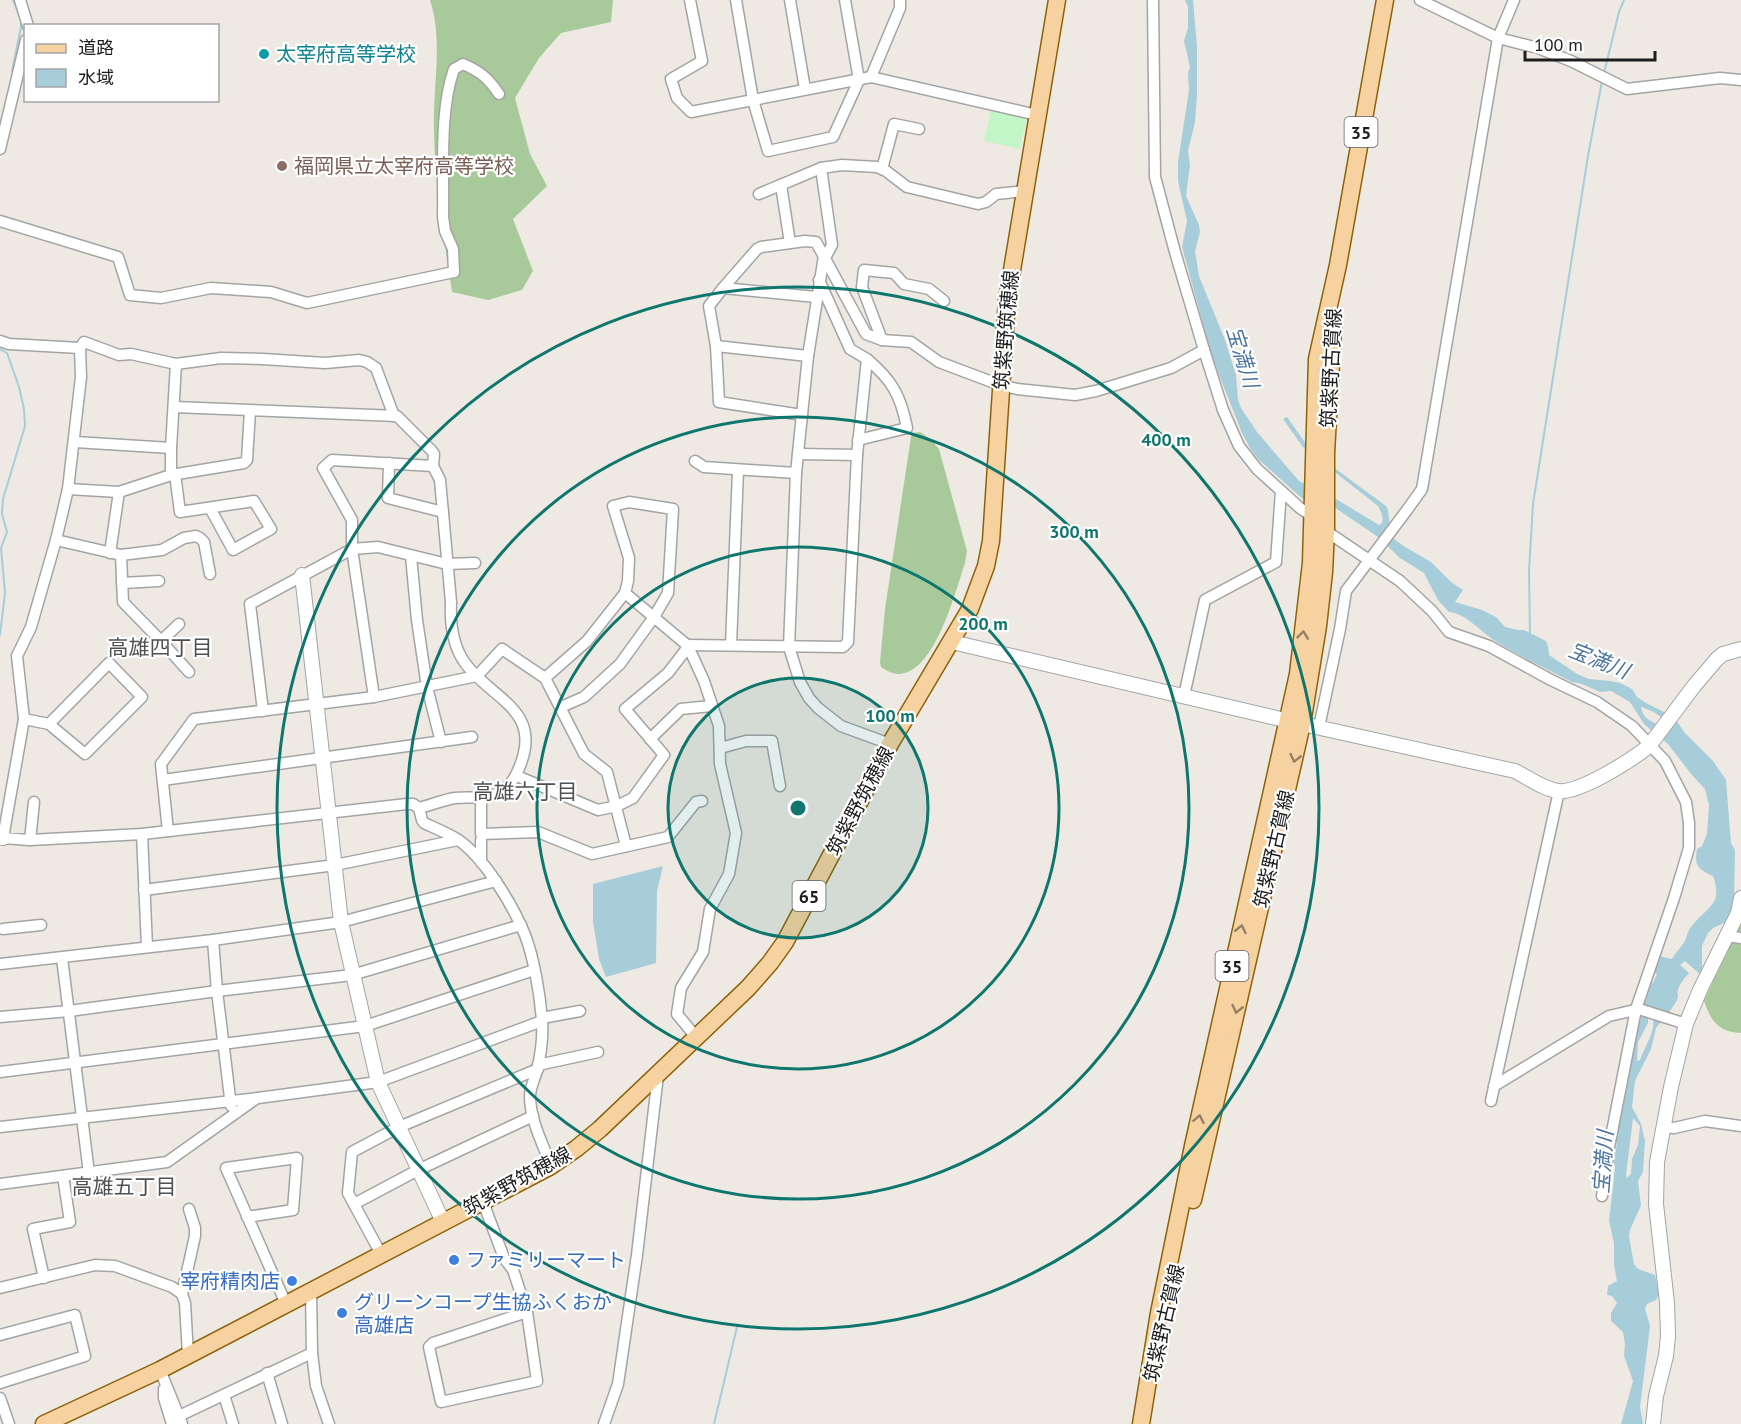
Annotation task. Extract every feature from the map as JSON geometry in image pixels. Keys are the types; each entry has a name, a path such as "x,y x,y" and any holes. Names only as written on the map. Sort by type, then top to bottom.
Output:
{"main road":[{"name":"筑紫野筑穂線","path":"44,1424 161,1373 188,1354 551,1166 577,1148 748,988 785,942 890,744 970,609 986,566 991,541 1007,300 1057,0"},
{"name":"筑紫野古賀線","path":"1303,724 1298,674 1317,512 1321,449 1314,412 1317,359 1338,265 1385,0"},
{"name":"筑紫野古賀線","path":"1141,1424 1159,1313 1202,1104 1303,724 1324,572 1326,531 1317,512"}],"street":[{"path":"20,0 27,24"},
{"path":"690,0 702,61 671,79 676,98 691,112 871,77 1037,115"},
{"path":"736,0 753,100 768,151 833,137 859,80 845,0"},
{"path":"790,0 805,89"},
{"path":"871,77 900,8 900,0"},
{"path":"1153,0 1155,177 1175,252 1223,410 1239,446 1257,469 1300,508 1317,512"},
{"path":"1420,0 1498,38 1538,48 1571,61 1627,89 1720,78 1741,80"},
{"path":"1303,724 1340,629 1347,591 1422,489 1498,38 1514,0"},
{"path":"0,149 24,48"},
{"path":"0,221 118,257 130,295 161,298 211,288 271,292 307,303 454,272 453,249 444,231 443,218 444,117 448,84 454,69 463,64 488,78 499,94"},
{"path":"882,169 894,124 919,129"},
{"path":"759,194 821,168 842,165 882,169 908,187 978,204 996,194 1025,191"},
{"path":"821,168 832,245 824,257 819,280 808,356 796,473 789,647 800,682 818,708 841,726 890,744"},
{"path":"781,185 790,243"},
{"path":"802,415 719,402 716,346 710,306 757,249 790,243 811,241 816,243 866,334 882,340 911,342 939,362 1000,386 1075,395 1096,391 1171,368 1204,350"},
{"path":"882,340 862,287 864,270 894,273 904,284 929,289 944,301"},
{"path":"819,280 850,349 867,359 883,373 903,408 907,428 858,440"},
{"path":"723,288 816,297"},
{"path":"0,341 9,344 80,348"},
{"path":"174,407 250,411 394,416 397,416 432,451 433,466 440,480 451,602 450,616 454,639 464,662 518,712 524,727 525,750 517,776 503,791 481,799 456,798 419,808 407,804 142,834 30,840 2,838 24,719 16,656 31,627 68,489 81,377 80,348 84,342 119,355 131,354 176,364 221,358 325,363 359,360 376,368 394,416"},
{"path":"716,346 808,356"},
{"path":"687,646 843,647 848,642 856,455 867,359"},
{"path":"176,364 171,448 180,512 254,501 271,529 233,550 210,508"},
{"path":"68,489 119,492 173,475 244,463 250,411"},
{"path":"75,442 171,448"},
{"path":"798,454 856,455"},
{"path":"374,697 352,549 352,520 323,468 332,460 433,466"},
{"path":"695,461 704,467 796,473"},
{"path":"389,463 388,498 442,512"},
{"path":"731,645 738,471"},
{"path":"1184,696 1205,600 1276,562 1281,491"},
{"path":"119,492 115,554 122,583 123,602 189,672"},
{"path":"545,678 587,640 625,593 629,558 613,507 629,502 673,509 668,593 654,617 620,664 584,697 561,707"},
{"path":"1326,531 1371,558 1400,581 1449,632 1489,646 1597,702 1632,726 1665,761 1686,802 1689,848 1638,1009 1614,1124 1602,1196"},
{"path":"56,540 115,554 162,550 184,538 196,536 204,542 210,574"},
{"path":"263,711 250,604 352,549 378,547 447,564 475,563"},
{"path":"411,556 417,620 427,687 441,742"},
{"path":"302,575 341,921 352,975 378,1082 443,1222"},
{"path":"122,583 159,581"},
{"path":"625,593 687,646 704,681 719,726 720,764 736,833 729,874 710,909 704,952 681,988 678,1014 696,1037"},
{"path":"161,641 179,624"},
{"path":"952,642 1515,771 1541,785 1559,791 1571,790 1590,783 1641,753 1651,744 1717,659 1723,654 1741,648"},
{"path":"517,776 598,810 617,806 633,798 664,755 625,710 668,673 687,646"},
{"path":"168,831 161,764 194,719 374,697 477,676 502,649 545,678 584,754 607,772 626,846"},
{"path":"24,719 49,724 85,754 142,697 109,663 49,724"},
{"path":"650,739 681,709 711,706"},
{"path":"163,780 472,737"},
{"path":"720,748 747,741 772,741 780,786"},
{"path":"1491,1101 1559,791"},
{"path":"481,799 482,834 538,832 592,854 668,837 696,802 702,801"},
{"path":"30,840 34,802"},
{"path":"419,808 424,823 458,840 482,862 496,881 521,925 529,946 542,1019 538,1067 530,1094 532,1116 551,1166"},
{"path":"142,834 147,947"},
{"path":"144,890 335,865 458,840"},
{"path":"481,840 482,862"},
{"path":"0,964 213,940 341,921 496,881"},
{"path":"1653,1424 1668,1336 1667,1303 1656,1204 1658,1162 1684,1023 1700,990 1734,937 1741,898"},
{"path":"3,929 41,925"},
{"path":"0,1017 69,1011 352,975 521,925"},
{"path":"213,940 232,1116"},
{"path":"62,958 89,1173"},
{"path":"0,1072 365,1026 534,970"},
{"path":"1494,1086 1609,1016 1638,1009 1684,1023"},
{"path":"0,1127 378,1082 542,1019 580,1011"},
{"path":"381,1254 348,1193 352,1152 399,1127 538,1067 598,1052"},
{"path":"604,1424 618,1384 637,1255 657,1075"},
{"path":"0,1184 167,1162 258,1098"},
{"path":"354,1204 418,1170 532,1116"},
{"path":"1664,1127 1674,1128 1705,1121 1741,1126"},
{"path":"247,1217 294,1210 297,1158 226,1167 247,1217 286,1304"},
{"path":"44,1278 33,1228 70,1222 63,1176"},
{"path":"483,1202 504,1258 513,1270 527,1312 537,1381 441,1402 429,1347 433,1343 527,1312"},
{"path":"188,1354 185,1303 182,1293 195,1236 189,1209"},
{"path":"0,1288 95,1265 115,1266 172,1287 182,1293"},
{"path":"311,1291 312,1353 316,1386 329,1424"},
{"path":"0,1335 75,1315 85,1356 0,1383"},
{"path":"161,1373 178,1421 267,1373 312,1353"},
{"path":"267,1373 282,1424"},
{"path":"224,1395 233,1424"},
{"path":"0,1398 9,1424"}],"green space":[{"path":"430,0 613,0 611,22 561,33 539,58 515,98 530,154 547,186 513,219 533,271 522,290 488,300 452,292 436,172 434,115 437,49"},
{"path":"992,107 1023,114 1026,121 1020,149 984,141"},
{"path":"920,432 939,449 967,551 949,611 933,647 923,661 911,670 896,674 881,667 880,662 885,609 911,437 913,433"},
{"path":"1741,922 1741,1033 1721,1028 1713,1020 1704,1001"}],"water":[{"path":"1185,0 1193,0 1197,47 1197,95 1195,122 1188,151 1190,165 1186,196 1199,225 1200,232 1195,251 1199,276 1225,340 1236,375 1238,400 1257,432 1299,481 1336,499 1379,525 1382,523 1378,506 1303,447 1283,419 1287,417 1306,444 1386,506 1394,539 1431,562 1451,582 1463,590 1455,602 1496,617 1505,627 1524,630 1546,641 1549,655 1577,674 1589,679 1620,683 1632,689 1637,697 1668,714 1678,723 1713,761 1726,780 1731,843 1735,850 1734,900 1731,910 1724,923 1708,933 1702,946 1702,976 1685,961 1680,965 1689,973 1680,985 1675,1004 1656,1028 1651,1049 1635,1081 1632,1107 1641,1124 1645,1141 1643,1172 1638,1181 1641,1205 1629,1237 1634,1264 1638,1269 1655,1275 1659,1294 1656,1300 1647,1304 1645,1309 1650,1326 1640,1407 1643,1424 1621,1424 1633,1381 1624,1356 1623,1332 1611,1321 1611,1313 1617,1303 1612,1296 1607,1295 1608,1286 1617,1281 1614,1243 1609,1221 1617,1142 1614,1141 1638,1022 1650,984 1653,983 1657,974 1655,973 1659,956 1672,959 1691,927 1715,900 1716,886 1713,876 1698,866 1696,859 1697,849 1702,846 1707,834 1709,805 1705,789 1668,744 1644,724 1630,702 1611,691 1600,692 1572,682 1491,638 1462,616 1449,612 1438,600 1424,573 1400,558 1378,537 1334,507 1304,500 1251,450 1212,357 1182,247 1187,221 1178,181 1178,162 1189,90 1190,67 1184,41 1188,28 1188,7","holes":["1641,707 1663,719 1669,733 1646,717","1652,1008 1653,1029 1640,1060 1637,1061 1638,1042 1648,1023 1648,1016","1633,1118 1640,1126 1638,1145 1632,1159 1631,1174 1627,1178"]},
{"path":"663,866 657,891 656,963 606,977 599,959 593,922 593,884"}],"waterway":[{"path":"13,0 19,14"},
{"path":"1604,73 1624,0"},
{"path":"12,71 21,19"},
{"path":"1530,633 1529,571 1533,504 1602,81"},
{"path":"0,349 7,353 19,387 25,426 3,499 2,514 7,532 1,548 5,593 0,635"},
{"path":"714,1424 737,1327"}],"place":[{"name":"太宰府高等学校","path":"264,54"},
{"name":"福岡県立太宰府高等学校","path":"282,166"},
{"name":"ファミリーマート","path":"454,1260"},
{"name":"宰府精肉店","path":"292,1281"},
{"name":"グリーンコープ生協ふくおか 高雄店","path":"342,1313"}],"district":[{"name":"高雄四丁目","path":"160,647"},
{"name":"高雄六丁目","path":"525,791"},
{"name":"高雄五丁目","path":"124,1186"}],"water label":[{"name":"宝満川","path":"1243,357"},
{"name":"宝満川","path":"1599,660"},
{"name":"宝満川","path":"1603,1162"}]}
